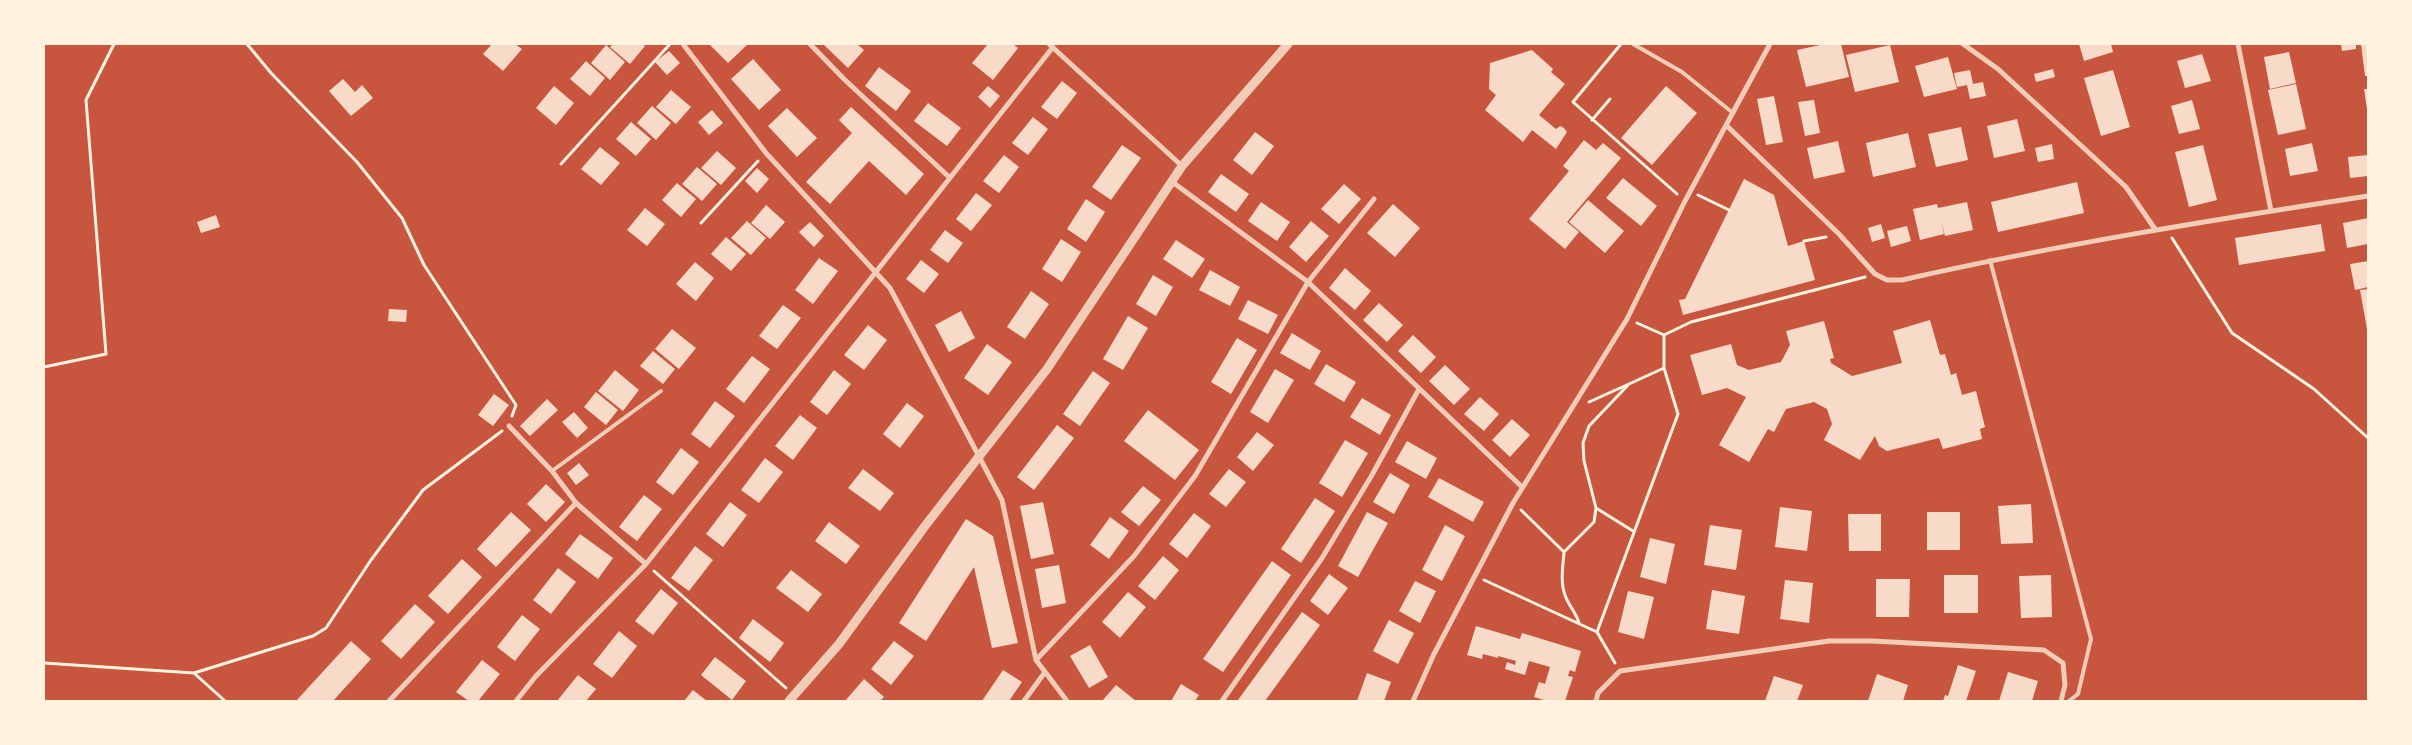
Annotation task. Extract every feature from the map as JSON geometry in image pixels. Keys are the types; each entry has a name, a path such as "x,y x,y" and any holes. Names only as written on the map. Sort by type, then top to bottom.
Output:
{"street":[{"path":"683,44 766,153 890,288 1002,500 1036,660 1067,701"},
{"path":"810,44 844,79 949,177"},
{"path":"789,701 839,644 1046,369 1171,180 1288,44"},
{"path":"1413,701 1422,677 1513,503 1627,319 1685,202 1770,44"},
{"path":"1963,44 1998,69 2126,187 2155,229"},
{"path":"2238,44 2271,211"},
{"path":"516,701 536,676 646,564 1051,46 1182,166"},
{"path":"1726,125 1839,234 1875,274 1887,280 1902,280 1990,260 2166,227 2368,196"},
{"path":"1171,180 1308,282 1522,487"},
{"path":"1036,660 1134,556 1195,476 1308,282 1374,199"},
{"path":"1222,701 1322,558 1372,475 1419,389"},
{"path":"508,426 552,471 576,503 646,564"},
{"path":"388,701 576,503"},
{"path":"1596,701 1598,693 1620,672 1829,641 1872,641 2044,650 2063,663 2065,685 2061,701"},
{"path":"1024,701 1045,672"}],"lane":[{"path":"1633,44 1682,72 1733,113"},
{"path":"1990,260 2090,639 2078,694 2069,701"},
{"path":"552,471 661,391"}],"path":[{"path":"44,367 106,354 86,100 114,44"},
{"path":"44,663 194,673 314,636 326,628 371,560 423,490 508,426 516,405 424,265 402,218 357,162 270,73 247,44"},
{"path":"561,164 670,44"},
{"path":"1621,44 1573,102 1685,202"},
{"path":"1592,120 1610,99"},
{"path":"701,223 766,153"},
{"path":"1691,192 1729,210"},
{"path":"2166,227 2232,333 2314,389 2368,438"},
{"path":"1804,241 1839,234"},
{"path":"1627,319 1664,335 1691,322 1875,274"},
{"path":"1597,632 1678,414 1664,368 1664,335"},
{"path":"1573,409 1664,368"},
{"path":"1579,623 1576,613 1565,595 1562,574 1564,552 1594,522 1596,508 1584,461 1584,443 1589,426 1600,413 1616,400 1629,384"},
{"path":"1513,503 1564,552"},
{"path":"1596,508 1633,531"},
{"path":"646,564 775,680"},
{"path":"1474,575 1597,632 1620,672"},
{"path":"194,673 225,701"}],"building":[{"path":"492,44 515,44 522,49 503,71 483,54"},
{"path":"613,44 642,44 645,46 630,64 610,47"},
{"path":"709,44 748,44 728,63"},
{"path":"823,44 857,44 864,50 848,68"},
{"path":"988,44 1013,44 1018,48 993,80 972,63"},
{"path":"1825,44 1841,44 1849,77 1806,87 1797,50"},
{"path":"2079,44 2111,44 2113,52 2084,61"},
{"path":"2341,44 2356,44 2356,49 2342,51"},
{"path":"2361,44 2368,44 2368,76 2365,76"},
{"path":"606,45 625,62 610,80 591,63"},
{"path":"1890,45 1899,82 1855,92 1846,55"},
{"path":"1532,50 1553,69 1551,72 1565,84 1539,115 1556,129 1560,126 1567,132 1556,149 1532,130 1523,142 1485,110 1496,95 1489,89 1490,63"},
{"path":"669,51 680,63 667,75 655,62"},
{"path":"2289,52 2296,83 2270,89 2264,57"},
{"path":"2202,54 2211,81 2185,88 2177,61"},
{"path":"1948,57 1957,89 1924,97 1915,66"},
{"path":"753,59 781,90 759,110 731,79"},
{"path":"586,61 605,78 590,96 570,79"},
{"path":"879,67 911,91 896,111 865,86"},
{"path":"2053,69 2055,77 2036,82 2034,74"},
{"path":"1970,70 1973,84 1983,82 1986,96 1970,99 1967,85 1957,87 1954,73"},
{"path":"2113,70 2130,127 2101,136 2084,78"},
{"path":"343,79 355,92 362,85 373,98 351,116 329,91"},
{"path":"1062,81 1077,93 1057,119 1041,107"},
{"path":"2296,84 2306,129 2278,135 2268,90"},
{"path":"554,86 574,103 556,125 536,108"},
{"path":"988,86 1000,96 990,108 978,97"},
{"path":"1666,86 1697,113 1652,165 1621,138"},
{"path":"2364,89 2368,89 2368,109 2367,109"},
{"path":"671,90 691,107 676,124 656,107"},
{"path":"1774,96 1783,142 1766,145 1757,99"},
{"path":"1814,100 1820,133 1805,136 1798,102"},
{"path":"2192,100 2200,129 2179,134 2171,106"},
{"path":"928,103 961,128 947,146 914,121"},
{"path":"652,106 671,123 656,140 637,123"},
{"path":"851,107 924,174 906,195 869,161 830,204 806,182 852,133 839,120"},
{"path":"787,108 817,138 797,157 768,126"},
{"path":"712,110 723,123 709,135 698,122"},
{"path":"1033,117 1048,129 1028,155 1012,143"},
{"path":"2017,119 2025,151 1994,158 1987,126"},
{"path":"631,122 651,139 636,156 616,139"},
{"path":"1961,127 1968,160 1936,167 1928,134"},
{"path":"1255,132 1274,146 1252,175 1233,160"},
{"path":"1908,133 1916,167 1873,177 1866,143"},
{"path":"1584,140 1596,150 1603,143 1621,158 1567,222 1579,232 1565,249 1529,219 1569,171 1563,166"},
{"path":"1838,141 1845,172 1814,179 1807,148"},
{"path":"2312,143 2318,171 2290,176 2285,149"},
{"path":"2052,144 2054,159 2038,162 2035,148"},
{"path":"1122,145 1141,158 1111,200 1092,187"},
{"path":"2203,145 2217,200 2189,207 2175,152"},
{"path":"600,147 620,163 601,185 581,169"},
{"path":"717,151 736,168 721,185 701,168"},
{"path":"1004,155 1019,167 999,193 983,181"},
{"path":"2368,155 2368,176 2350,178 2348,157"},
{"path":"697,167 717,184 702,201 682,184"},
{"path":"757,168 769,179 757,193 745,181"},
{"path":"1221,174 1249,194 1236,212 1208,192"},
{"path":"1623,178 1657,206 1641,226 1606,198"},
{"path":"1744,179 1774,195 1788,246 1804,241 1815,280 1683,315 1679,300 1685,299"},
{"path":"2077,182 2084,213 1998,232 1991,202"},
{"path":"677,183 696,199 681,217 662,200"},
{"path":"1344,184 1361,199 1339,224 1321,209"},
{"path":"976,193 992,205 971,231 956,219"},
{"path":"1086,199 1105,212 1086,242 1067,229"},
{"path":"1588,200 1624,231 1605,253 1569,222"},
{"path":"1261,202 1290,222 1277,241 1248,221"},
{"path":"1967,202 1973,230 1945,236 1941,220 1944,234 1920,240 1913,209 1937,204 1938,208"},
{"path":"1393,204 1420,228 1395,257 1367,233"},
{"path":"766,205 785,222 770,239 751,223"},
{"path":"645,208 665,224 647,246 627,230"},
{"path":"216,215 220,227 201,233 197,222"},
{"path":"2368,218 2368,244 2347,248 2343,223"},
{"path":"747,221 766,238 751,255 731,238"},
{"path":"1311,221 1329,236 1306,262 1289,247"},
{"path":"810,222 824,236 814,247 799,232"},
{"path":"1881,224 1885,238 1872,242 1868,228"},
{"path":"2321,224 2325,251 2239,265 2235,238"},
{"path":"1907,226 1911,241 1891,247 1887,231"},
{"path":"945,230 963,243 948,263 930,250"},
{"path":"726,237 746,254 731,271 711,254"},
{"path":"1061,239 1081,252 1062,282 1042,269"},
{"path":"1176,240 1205,259 1192,278 1163,259"},
{"path":"819,258 838,271 813,304 795,290"},
{"path":"921,260 939,274 924,293 906,279"},
{"path":"2368,261 2368,287 2355,290 2350,264"},
{"path":"695,262 714,278 696,301 676,284"},
{"path":"1345,268 1371,291 1355,310 1329,288"},
{"path":"1210,270 1240,287 1230,306 1199,290"},
{"path":"1153,275 1173,287 1156,316 1136,304"},
{"path":"2368,289 2368,329 2367,329 2360,290"},
{"path":"1031,291 1049,304 1025,339 1007,327"},
{"path":"1248,300 1278,315 1268,334 1238,319"},
{"path":"1379,303 1403,325 1387,342 1363,320"},
{"path":"783,305 801,318 777,349 759,336"},
{"path":"389,309 407,310 406,322 388,321"},
{"path":"961,311 975,338 949,352 935,325"},
{"path":"1128,316 1148,328 1123,370 1103,359"},
{"path":"1930,320 1940,355 1945,354 1951,375 1956,373 1962,395 1976,391 1985,427 1980,429 1982,439 1943,449 1939,438 1887,451 1879,446 1875,436 1860,460 1824,440 1832,424 1827,409 1814,402 1786,409 1774,432 1768,429 1749,462 1719,445 1746,397 1727,388 1702,395 1690,355 1731,344 1737,365 1749,370 1781,362 1790,345 1786,331 1824,321 1834,358 1830,359 1831,363 1852,376 1902,363 1893,331"},
{"path":"868,325 887,340 864,370 844,355"},
{"path":"672,329 696,348 679,369 655,349"},
{"path":"1292,333 1321,351 1310,370 1280,353"},
{"path":"1413,335 1436,357 1421,373 1398,351"},
{"path":"1237,338 1257,350 1231,394 1211,382"},
{"path":"987,344 1012,362 988,395 964,378"},
{"path":"653,351 675,369 663,384 640,366"},
{"path":"752,356 770,369 744,403 726,389"},
{"path":"1326,364 1356,382 1344,402 1314,384"},
{"path":"1445,365 1470,389 1454,405 1429,381"},
{"path":"1275,369 1294,380 1268,423 1250,412"},
{"path":"615,370 639,390 623,411 598,391"},
{"path":"834,370 851,384 827,415 810,402"},
{"path":"1093,371 1110,383 1080,426 1063,414"},
{"path":"596,392 618,410 606,425 584,407"},
{"path":"494,394 509,405 493,426 478,415"},
{"path":"1480,397 1499,414 1484,431 1464,414"},
{"path":"1362,398 1391,415 1380,435 1350,417"},
{"path":"547,399 558,410 530,436 520,426"},
{"path":"715,401 735,416 710,448 691,434"},
{"path":"907,403 924,416 900,448 883,434"},
{"path":"1148,410 1199,450 1175,480 1124,441"},
{"path":"574,412 588,428 577,438 562,422"},
{"path":"800,415 817,428 793,460 775,446"},
{"path":"1512,419 1530,435 1510,457 1492,440"},
{"path":"1057,425 1074,438 1034,490 1017,477"},
{"path":"1257,432 1274,445 1253,471 1237,457"},
{"path":"1345,440 1368,453 1342,497 1319,483"},
{"path":"1407,441 1437,458 1426,479 1395,462"},
{"path":"681,448 699,462 673,495 656,482"},
{"path":"765,458 783,472 759,503 741,490"},
{"path":"579,463 589,475 576,485 567,473"},
{"path":"863,469 894,493 880,511 848,488"},
{"path":"1229,469 1246,482 1226,507 1209,494"},
{"path":"1390,473 1410,485 1394,514 1373,502"},
{"path":"1439,478 1484,502 1473,522 1428,497"},
{"path":"546,484 565,502 546,522 527,504"},
{"path":"1143,486 1161,500 1139,526 1121,512"},
{"path":"644,495 662,509 637,541 619,527"},
{"path":"1315,498 1335,511 1301,563 1281,549"},
{"path":"730,502 747,515 723,547 706,534"},
{"path":"1043,502 1054,554 1031,559 1020,506"},
{"path":"2031,504 2033,543 2001,544 1998,506"},
{"path":"1780,507 1812,511 1807,551 1775,547"},
{"path":"511,512 531,530 496,567 477,549"},
{"path":"1367,512 1388,523 1358,577 1338,566"},
{"path":"1927,512 1960,512 1960,550 1927,550"},
{"path":"1194,513 1211,526 1187,558 1169,544"},
{"path":"1848,514 1881,514 1881,551 1849,551"},
{"path":"1110,517 1129,531 1109,559 1090,545"},
{"path":"966,519 993,536 1018,643 992,648 974,567 926,641 899,623"},
{"path":"829,522 860,546 846,564 815,541"},
{"path":"1445,525 1465,536 1442,581 1422,570"},
{"path":"1710,525 1742,530 1736,570 1704,565"},
{"path":"580,534 613,558 598,579 565,554"},
{"path":"1650,538 1675,544 1666,584 1640,577"},
{"path":"695,546 713,560 689,591 671,578"},
{"path":"1163,556 1179,570 1155,600 1138,586"},
{"path":"462,559 482,577 448,614 428,596"},
{"path":"1272,561 1291,575 1223,672 1203,659"},
{"path":"1059,565 1066,603 1042,608 1035,569"},
{"path":"558,568 576,582 551,614 533,600"},
{"path":"791,570 822,594 808,612 776,588"},
{"path":"1329,574 1348,588 1328,615 1310,601"},
{"path":"1944,575 1978,575 1978,613 1944,613"},
{"path":"2051,575 2052,617 2021,618 2019,576"},
{"path":"1876,579 1910,579 1909,617 1876,617"},
{"path":"1785,580 1813,583 1809,623 1780,619"},
{"path":"1415,581 1436,591 1420,623 1399,611"},
{"path":"661,589 678,603 653,635 635,621"},
{"path":"1712,590 1745,596 1739,634 1706,629"},
{"path":"1628,591 1654,597 1644,639 1618,632"},
{"path":"1128,592 1146,607 1120,638 1102,622"},
{"path":"415,604 435,622 401,659 381,641"},
{"path":"1302,612 1320,625 1265,701 1238,700"},
{"path":"522,615 540,629 515,661 497,647"},
{"path":"753,619 784,643 770,662 739,638"},
{"path":"1389,620 1414,633 1398,664 1373,651"},
{"path":"1476,626 1520,639 1522,633 1581,651 1575,672 1570,670 1568,676 1573,677 1565,701 1547,701 1534,697 1539,682 1545,684 1550,667 1529,661 1525,675 1505,669 1507,662 1515,665 1516,661 1483,654 1482,659 1467,655"},
{"path":"619,631 637,646 612,678 593,664"},
{"path":"351,641 371,659 333,701 296,701"},
{"path":"894,641 914,656 891,685 871,669"},
{"path":"1090,645 1108,677 1089,688 1070,656"},
{"path":"715,657 746,681 732,700 701,675"},
{"path":"482,660 500,674 478,701 469,701 456,692"},
{"path":"1958,665 1976,671 1966,701 1943,701 1945,695 1948,696"},
{"path":"1003,670 1022,682 1009,701 982,701"},
{"path":"2008,672 2038,681 2032,701 1999,701"},
{"path":"1367,673 1391,682 1384,701 1357,701"},
{"path":"1877,674 1908,685 1903,701 1868,701"},
{"path":"578,675 596,689 586,701 557,701"},
{"path":"1774,676 1803,685 1797,701 1765,701"},
{"path":"864,679 884,697 880,701 845,701"},
{"path":"1181,684 1199,695 1195,701 1171,701"},
{"path":"1116,685 1136,701 1102,701"},
{"path":"693,690 707,701 684,701"}]}
